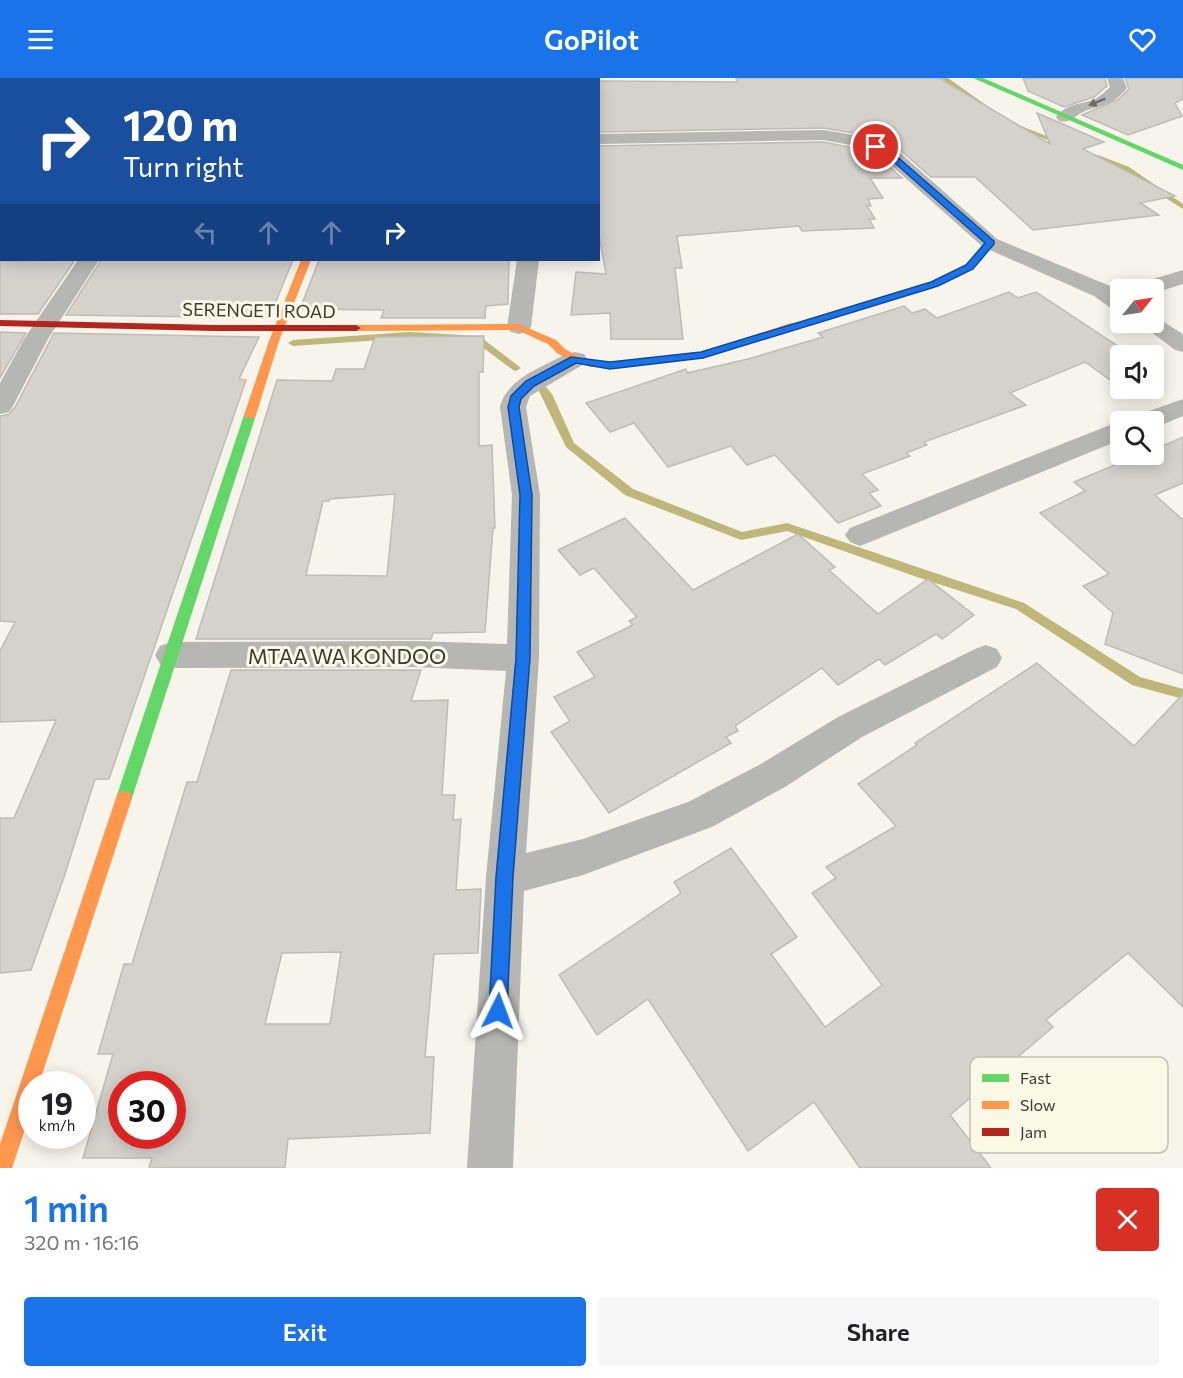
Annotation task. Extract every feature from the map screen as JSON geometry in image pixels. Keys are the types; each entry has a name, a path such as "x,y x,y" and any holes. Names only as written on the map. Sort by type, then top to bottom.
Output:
{"street":[{"path":"977,78 1183,168"},
{"path":"1065,117 1078,108 1102,102 1119,88 1115,78"},
{"path":"600,139 822,135 860,141 890,154 990,243 1110,291"},
{"path":"528,261 519,327 552,342 574,359 591,364 610,365 703,355 935,284 970,267 990,243"},
{"path":"0,406 47,324 87,261"},
{"path":"2,1168 280,329 306,261"},
{"path":"1164,283 1183,277"},
{"name":"SERENGETI ROAD","path":"0,323 280,329 519,327"},
{"path":"1164,332 1183,345"},
{"path":"490,1168 505,877 523,658 526,495 513,407 515,398 521,390 574,359"},
{"path":"1164,414 1183,407"},
{"path":"860,536 1110,434"},
{"name":"MTAA WA KONDOO","path":"171,656 403,654 523,658"},
{"path":"505,877 583,858 699,815 772,776 850,727 958,670 986,658"}],"building":[{"path":"736,78 939,78 1050,144 1037,113 1104,142 1083,149 1175,196 1140,203 1159,215 1033,230 975,177 931,177 898,148 866,135 823,128 600,132 600,81 737,82"},
{"path":"1023,78 1105,78 1107,86 1094,97 1064,107 1028,91"},
{"path":"1125,78 1183,78 1183,99 1175,103 1182,116 1128,135 1082,115 1119,99 1129,89"},
{"path":"823,142 855,148 882,160 902,178 870,178 883,198 868,199 871,206 867,206 875,219 869,219 874,228 802,231 799,226 677,236 682,268 675,268 683,339 611,339 610,313 571,315 576,272 606,274 600,241 600,146"},
{"path":"0,261 74,261 38,314 0,314"},
{"path":"100,261 293,261 269,318 66,315"},
{"path":"319,261 509,261 508,304 486,306 485,318 381,318 384,310 300,309"},
{"path":"1009,292 1018,298 1036,292 1116,345 1110,345 1110,380 1085,362 1010,393 1026,405 924,442 927,445 906,453 910,456 862,474 878,490 869,493 881,506 838,523 775,455 747,465 731,446 668,467 634,423 610,432 586,403 686,369 687,373 748,359 823,337 818,333 904,306 912,313 925,309 937,318"},
{"path":"0,332 26,333 0,378"},
{"path":"54,333 259,337 239,379 246,380 109,779 95,779 31,970 0,973 0,818 14,818 56,720 0,722 0,651 15,622 0,621 0,416 9,414 15,407"},
{"path":"484,336 483,372 479,372 479,446 492,445 495,528 493,528 485,632 433,633 431,639 196,639 277,380 332,381 336,369 364,369 375,337","holes":["395,494 387,576 306,575 323,501"]},
{"path":"1183,437 1183,483 1155,495 1183,520 1183,674 1105,644 1113,613 1083,586 1109,574 1040,513 1085,491 1074,482 1115,465 1164,465 1164,446"},
{"path":"625,518 693,590 798,534 835,567 829,570 878,614 928,579 974,615 942,639 936,634 885,665 879,659 838,685 822,668 735,726 738,731 726,737 731,743 609,813 551,732 570,721 554,697 595,677 577,652 633,625 629,621 637,617 594,568 580,575 558,550"},
{"path":"1037,663 1134,746 1183,694 1183,1007 1128,953 1046,1020 1053,1027 1018,1057 970,1057 970,1098 950,1115 970,1141 970,1153 979,1153 991,1168 860,1168 814,1102 748,1151 648,999 597,1035 559,975 681,893 674,882 731,848 797,937 771,954 825,1027 882,985 812,893 836,878 826,867 896,826 858,784 917,745 915,743"},
{"path":"231,670 421,670 411,701 448,700 442,795 455,795 453,820 461,819 456,890 481,889 478,953 434,954 425,1057 434,1057 430,1133 288,1139 285,1168 149,1168 152,1158 83,1158 86,1149 96,1149 96,1113 108,1071 108,1149 186,1149 186,1071 108,1071 113,1054 98,1054 124,964 132,964 187,782 197,782","holes":["341,952 330,1024 265,1024 282,953"]}],"waterway":[{"path":"944,78 987,108"},
{"path":"1011,124 1062,144"},
{"path":"1095,157 1126,169 1183,207"},
{"path":"293,343 409,335 476,338 516,368"},
{"path":"543,389 570,445 629,492 741,536 787,527 1020,606 1136,681 1183,694"}],"traffic: fast":[{"path":"977,78 1183,168"},
{"path":"124,798 250,415"}],"traffic: slow":[{"path":"250,415 274,341 306,261"},
{"path":"356,328 519,327 552,342 561,351 575,359 591,364 611,365 703,355 791,326"},
{"path":"2,1168 124,798"}],"traffic: jam":[{"path":"791,326 935,284 970,267 990,243"},
{"path":"0,323 214,328 356,328"}],"route":[{"path":"498,1011 505,877 523,658 526,495 513,407 515,398 530,383 574,359 591,364 610,365 703,355 755,337 935,284 970,267 990,243 890,154 876,147"}]}
